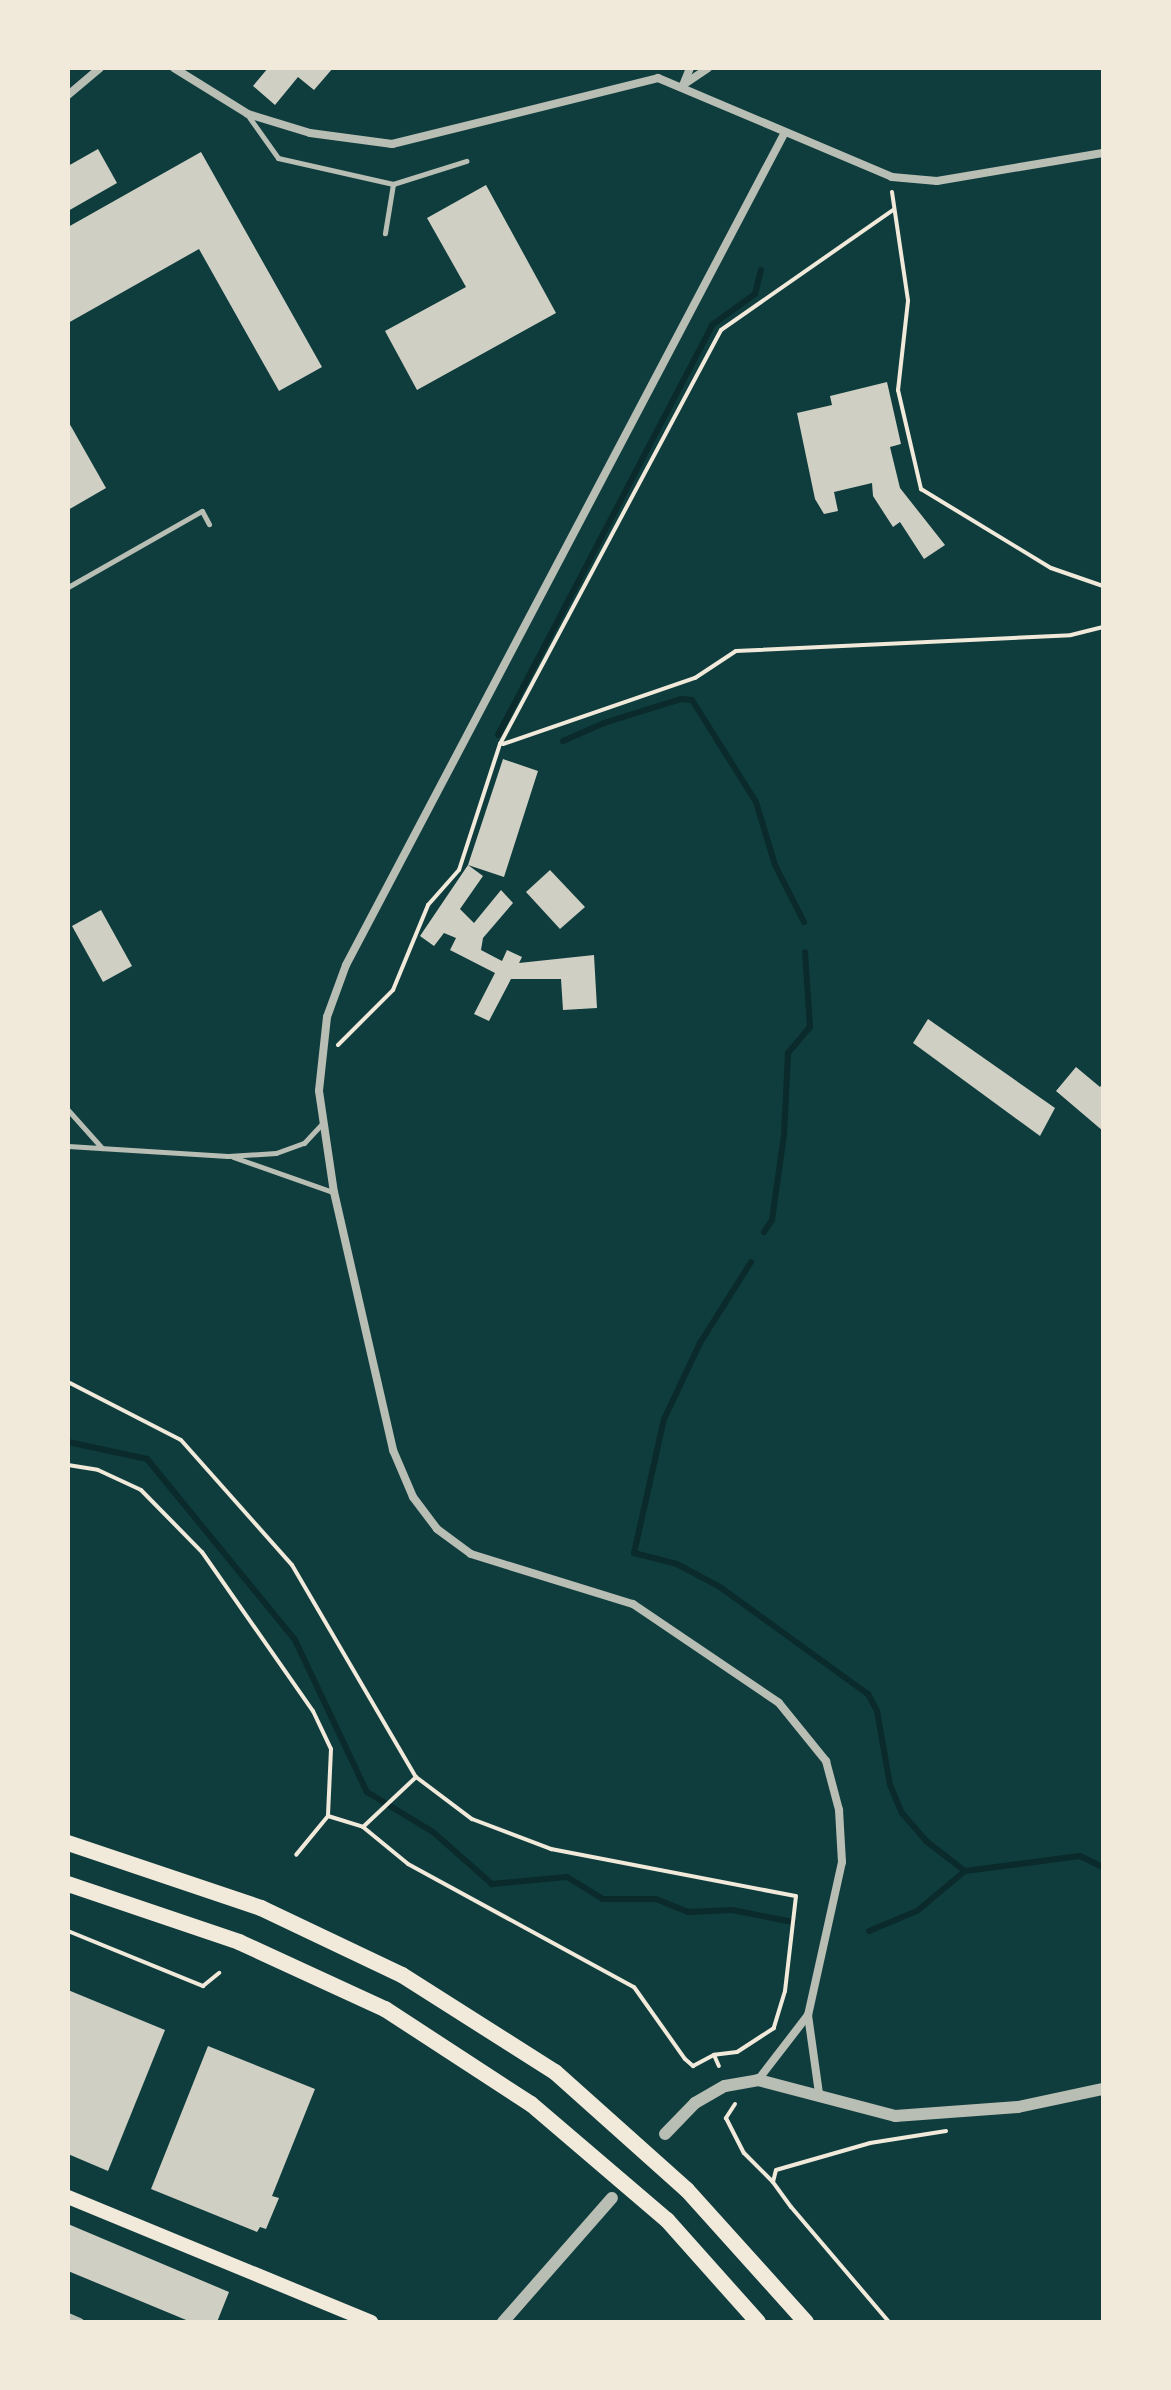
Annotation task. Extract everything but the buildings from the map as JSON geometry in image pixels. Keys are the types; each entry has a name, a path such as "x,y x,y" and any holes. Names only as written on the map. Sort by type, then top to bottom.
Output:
{"highway":[{"path":"68,1843 275,1914 402,1975 555,2072 687,2190 806,2322"},
{"path":"68,1884 239,1942 385,2009 531,2104 667,2220 758,2322"}],"main road":[{"path":"68,2197 371,2322"}],"street":[{"path":"68,95 100,68"},
{"path":"174,68 248,114 310,133 392,144 658,78 683,85 784,134 892,177 937,181 1103,153"},
{"path":"683,85 690,68"},
{"path":"683,85 708,68"},
{"path":"784,134 346,965 333,993 320,1064 322,1124 334,1192 393,1450 413,1497 437,1529 471,1554 633,1604 779,1703 826,1761 839,1810 842,1862 808,2015 819,2093"},
{"path":"758,2080 808,2015"},
{"path":"665,2134 705,2097 725,2086 758,2080 819,2093 895,2116 1018,2107 1103,2089"},
{"path":"503,2322 612,2198"},
{"path":"68,2317 80,2322"}],"lane":[{"path":"248,114 278,158 393,184 466,161"},
{"path":"385,233 393,184"},
{"path":"68,587 202,511 209,524"},
{"path":"68,1110 104,1149"},
{"path":"68,1146 228,1156 288,1151 304,1143 322,1124"},
{"path":"228,1156 334,1192"}],"path":[{"path":"892,177 893,210 908,301 898,390 921,489 1051,568 1103,586"},
{"path":"320,1064 393,990 428,905 459,870 500,744 721,330 893,210"},
{"path":"500,744 695,678 736,651 1071,635 1103,627"},
{"path":"68,1382 181,1440 292,1565 416,1777 472,1819 551,1849 796,1896 774,2028 737,2052 714,2055 693,2066 634,1987 408,1864 363,1827 328,1816"},
{"path":"68,1465 98,1470 141,1490 202,1552 313,1711 331,1749 328,1816 296,1855"},
{"path":"363,1827 394,1803 416,1777"},
{"path":"68,1931 203,1986 219,1973"},
{"path":"714,2055 719,2066"},
{"path":"735,2104 726,2118 744,2153 773,2182 889,2322"},
{"path":"773,2182 776,2170 788,2163 918,2136"}],"waterway":[{"path":"498,735 712,325 755,294 761,270"},
{"path":"563,741 604,723 681,699 692,700 756,802 775,865 804,922"},
{"path":"764,1232 772,1220 784,1135 788,1053 810,1027 805,952"},
{"path":"751,1262 700,1343 664,1419 634,1553 677,1564 720,1587 868,1694 877,1711 890,1785 902,1813 926,1841 965,1871"},
{"path":"68,1442 147,1459 295,1640 367,1792 433,1832 492,1884 567,1877 603,1899 656,1899 689,1912 732,1910 793,1922"},
{"path":"869,1931 917,1911 965,1871 1080,1856 1103,1867"}]}
